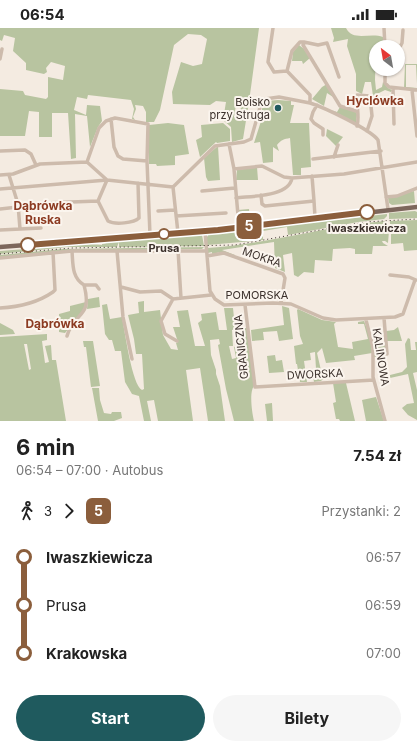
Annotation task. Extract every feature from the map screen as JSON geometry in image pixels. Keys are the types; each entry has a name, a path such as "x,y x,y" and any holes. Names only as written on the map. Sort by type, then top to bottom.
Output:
{"main road":[{"path":"0,247 204,231 417,206"}],"street":[{"path":"273,28 269,66 274,72 287,71"},
{"path":"384,28 385,40"},
{"path":"402,40 403,30"},
{"path":"287,71 294,46 300,42 318,45 327,44 339,77"},
{"path":"304,42 303,45 332,88 340,106 356,111"},
{"path":"0,59 2,49"},
{"path":"287,71 310,95 310,103"},
{"path":"385,76 385,82 393,88 417,90"},
{"path":"393,88 394,124"},
{"path":"412,90 417,136"},
{"path":"357,126 359,117 356,111 357,95 370,97 372,116 367,131"},
{"path":"178,233 173,187 211,149 220,144 229,144 252,139 264,100 268,98 279,97 317,105 367,131 378,140 381,151 388,209"},
{"path":"317,105 311,119 323,129 323,134"},
{"path":"110,119 114,147 118,156 122,158 147,161"},
{"path":"87,162 99,128 110,119 148,124 147,161 150,235"},
{"path":"229,144 234,169 239,227"},
{"path":"334,157 338,145"},
{"path":"0,150 25,150 31,154 36,165"},
{"path":"313,159 381,151"},
{"path":"0,175 9,174 36,165 87,162 107,180"},
{"path":"234,169 262,166 284,177 292,178 344,174 417,162"},
{"path":"9,174 18,206 20,229"},
{"path":"312,176 315,217"},
{"path":"236,198 283,191 291,183 292,178"},
{"path":"0,189 107,180 173,187"},
{"path":"107,180 98,201 100,208 110,222 137,220 139,216 138,183"},
{"path":"202,191 235,188"},
{"path":"386,197 397,196 417,188"},
{"path":"261,194 264,206 314,201"},
{"path":"0,209 18,206 98,201"},
{"path":"158,211 175,210"},
{"path":"176,216 226,213"},
{"path":"0,230 41,228"},
{"name":"POMORSKA","path":"204,231 212,295 216,301 224,306 281,303 297,306 330,319 366,320 399,317 403,314 416,280"},
{"path":"178,250 181,298"},
{"path":"0,258 72,251 206,251"},
{"path":"72,251 74,274 78,281 84,285 96,285 99,289"},
{"path":"118,251 123,317 132,359"},
{"path":"0,308 24,306 53,292 53,252"},
{"name":"MOKRA","path":"207,256 224,254 283,274 285,278 281,303"},
{"path":"390,275 409,277 416,280"},
{"path":"67,336 70,328 86,308 87,295 84,285"},
{"path":"121,287 140,292 161,291 173,299 212,295"},
{"path":"173,299 162,321 165,334 177,341"},
{"name":"GRANICZNA","path":"245,305 252,352 254,384 257,387"},
{"path":"384,318 387,354"},
{"name":"KALINOWA","path":"366,320 373,348 374,380 385,421"},
{"name":"DWORSKA","path":"257,387 374,380"}],"green space":[{"path":"0,28 259,28 243,139 232,142 231,127 223,120 226,102 216,101 210,105 173,104 172,92 181,62 193,66 202,64 207,39 201,35 188,34 174,45 160,110 154,122 146,122 146,112 143,106 135,105 136,109 133,117 135,120 132,119 134,109 131,100 88,95 87,99 77,97 74,110 86,115 87,105 100,106 102,121 90,147 87,116 75,114 76,158 71,159 68,113 52,113 52,137 39,137 39,112 29,111 25,136 0,136 0,89 23,91 25,95 46,99 48,97 48,77 63,80 65,66 51,62 46,68 47,72 44,74 26,70 26,63 13,51 15,38 4,35 2,41 0,40","holes":["236,105 241,105 240,119 234,117"]},
{"path":"331,28 346,28 353,35 357,36 373,35 383,37 383,40 369,40 369,76 375,76 376,90 382,87 383,82 392,90 391,92 385,90 373,96 371,82 365,82 362,94 356,91 356,74 347,46 348,39 333,42 334,38"},
{"path":"299,45 304,49 310,58 303,64 302,61 292,61 293,52"},
{"path":"405,64 417,64 417,84 416,65 406,65 406,87 417,89 404,88"},
{"path":"327,84 333,97 327,93 324,106 312,99 322,87"},
{"path":"261,101 259,109 249,102"},
{"path":"266,101 291,101 291,105 294,105 290,123 309,123 311,167 301,168 301,175 293,175 290,138 283,140 277,145 279,151 273,147 273,162 263,163 260,142 254,143 262,118 266,118 266,116 261,115 263,104"},
{"path":"340,107 355,111 357,114 356,123 331,110 337,112"},
{"path":"168,123 184,125 189,154 175,156 175,165 157,166 156,164 149,164 149,125"},
{"path":"223,123 230,129 230,141 216,142 200,157 196,140 202,137 201,125"},
{"path":"327,129 343,137 336,146 326,136"},
{"path":"218,146 220,180 208,181 206,177 204,158"},
{"path":"257,167 258,180 236,180 237,170"},
{"path":"414,191 415,203 392,205 389,203 388,198"},
{"path":"249,209 250,220 257,220 257,222 240,223 238,210"},
{"path":"417,212 417,218 389,219 389,213"},
{"path":"387,214 384,219 358,222 288,235 287,227 263,231 263,240 207,245 207,237 209,234 254,231 264,228"},
{"path":"417,220 417,250 404,251 403,243 391,244 391,231 389,231 388,243 382,241 388,246 373,246 372,254 355,254 355,249 350,248 333,249 332,261 315,260 314,273 304,272 298,277 294,275 292,253 283,255 285,272 275,268 274,242 222,250 235,255 233,256 221,252 212,254 212,252 208,253 208,248 253,243 363,223 385,221 387,227 390,225 390,221"},
{"path":"202,235 204,246 119,247 119,242 117,247 67,247 0,254 0,251 91,244 102,245 111,242"},
{"path":"204,247 202,249 59,251 0,257 0,255 63,249"},
{"path":"99,297 100,307 87,309 88,299"},
{"path":"144,301 144,312 160,310 163,335 171,349 178,350 176,343 178,342 173,327 180,327 177,311 188,310 195,346 205,346 198,323 202,320 201,314 216,312 219,330 227,330 224,308 233,308 235,328 247,328 254,386 252,389 251,398 254,421 234,421 226,389 218,345 220,344 219,339 210,340 211,355 220,386 225,421 208,421 200,368 186,370 193,421 158,421 154,400 147,401 151,421 144,421 139,396 132,394 125,382 121,351 115,351 112,340 109,340 105,334 102,305 107,304 110,319 122,317 132,369 138,386 142,390 144,389 142,354 136,354 128,315 139,313 138,302","holes":["235,329 237,346 234,347 236,358 232,359 229,346 233,346 232,330"]},
{"path":"86,302 86,308 65,333 59,332 59,314 70,311 70,306"},
{"path":"282,306 289,308 293,339 279,341 277,331 263,332 264,340 252,341 251,330 284,325"},
{"path":"298,309 322,320 336,322 334,324 338,347 353,349 352,342 368,339 364,324 358,324 358,322 364,321 371,339 372,353 354,356 355,360 326,363 322,348 317,353 323,379 321,381 314,382 312,370 316,369 315,352 310,353 311,360 304,361 307,382 300,382 294,346 303,344 300,336"},
{"path":"0,323 13,330 15,334 0,335"},
{"path":"398,327 402,341 387,341 386,331 394,330"},
{"path":"47,334 47,340 42,341 45,363 49,362 45,346 51,345 52,360 56,360 66,421 0,421 0,337","holes":["24,344 27,344 31,369 29,370"]},
{"path":"408,338 410,339 411,350 416,350 415,342 417,342 417,372 413,373 417,390 417,420 408,415 402,408 407,404 414,403 408,374 390,378 390,375 402,372 407,367 405,344"},
{"path":"83,341 93,341 100,386 91,387 86,347 84,347"},
{"path":"385,345 386,356 374,357 375,346"},
{"path":"275,355 276,361 282,360 284,372 269,373 267,356"},
{"path":"333,383 346,383 355,421 340,421 339,419 336,419 333,403 336,402"},
{"path":"92,388 99,388 100,400 104,413 111,414 112,412 121,412 122,418 114,421 98,421"},
{"path":"376,397 384,421 366,421 362,400"},
{"path":"272,403 273,421 267,421 265,404"}],"railway":[{"path":"0,254 72,248 235,245 365,222 417,219"}],"bus line":[{"name":"5","path":"28,245 218,230 331,215 367,212"}],"place":[{"name":"Boisko przy Struga","path":"278,108"},
{"name":"Iwaszkiewicza","path":"367,212"},
{"name":"Prusa","path":"164,234"}],"district":[{"name":"Hyclówka","path":"375,101"},
{"name":"Dąbrówka Ruska","path":"43,213"},
{"name":"Dąbrówka","path":"55,324"}]}
